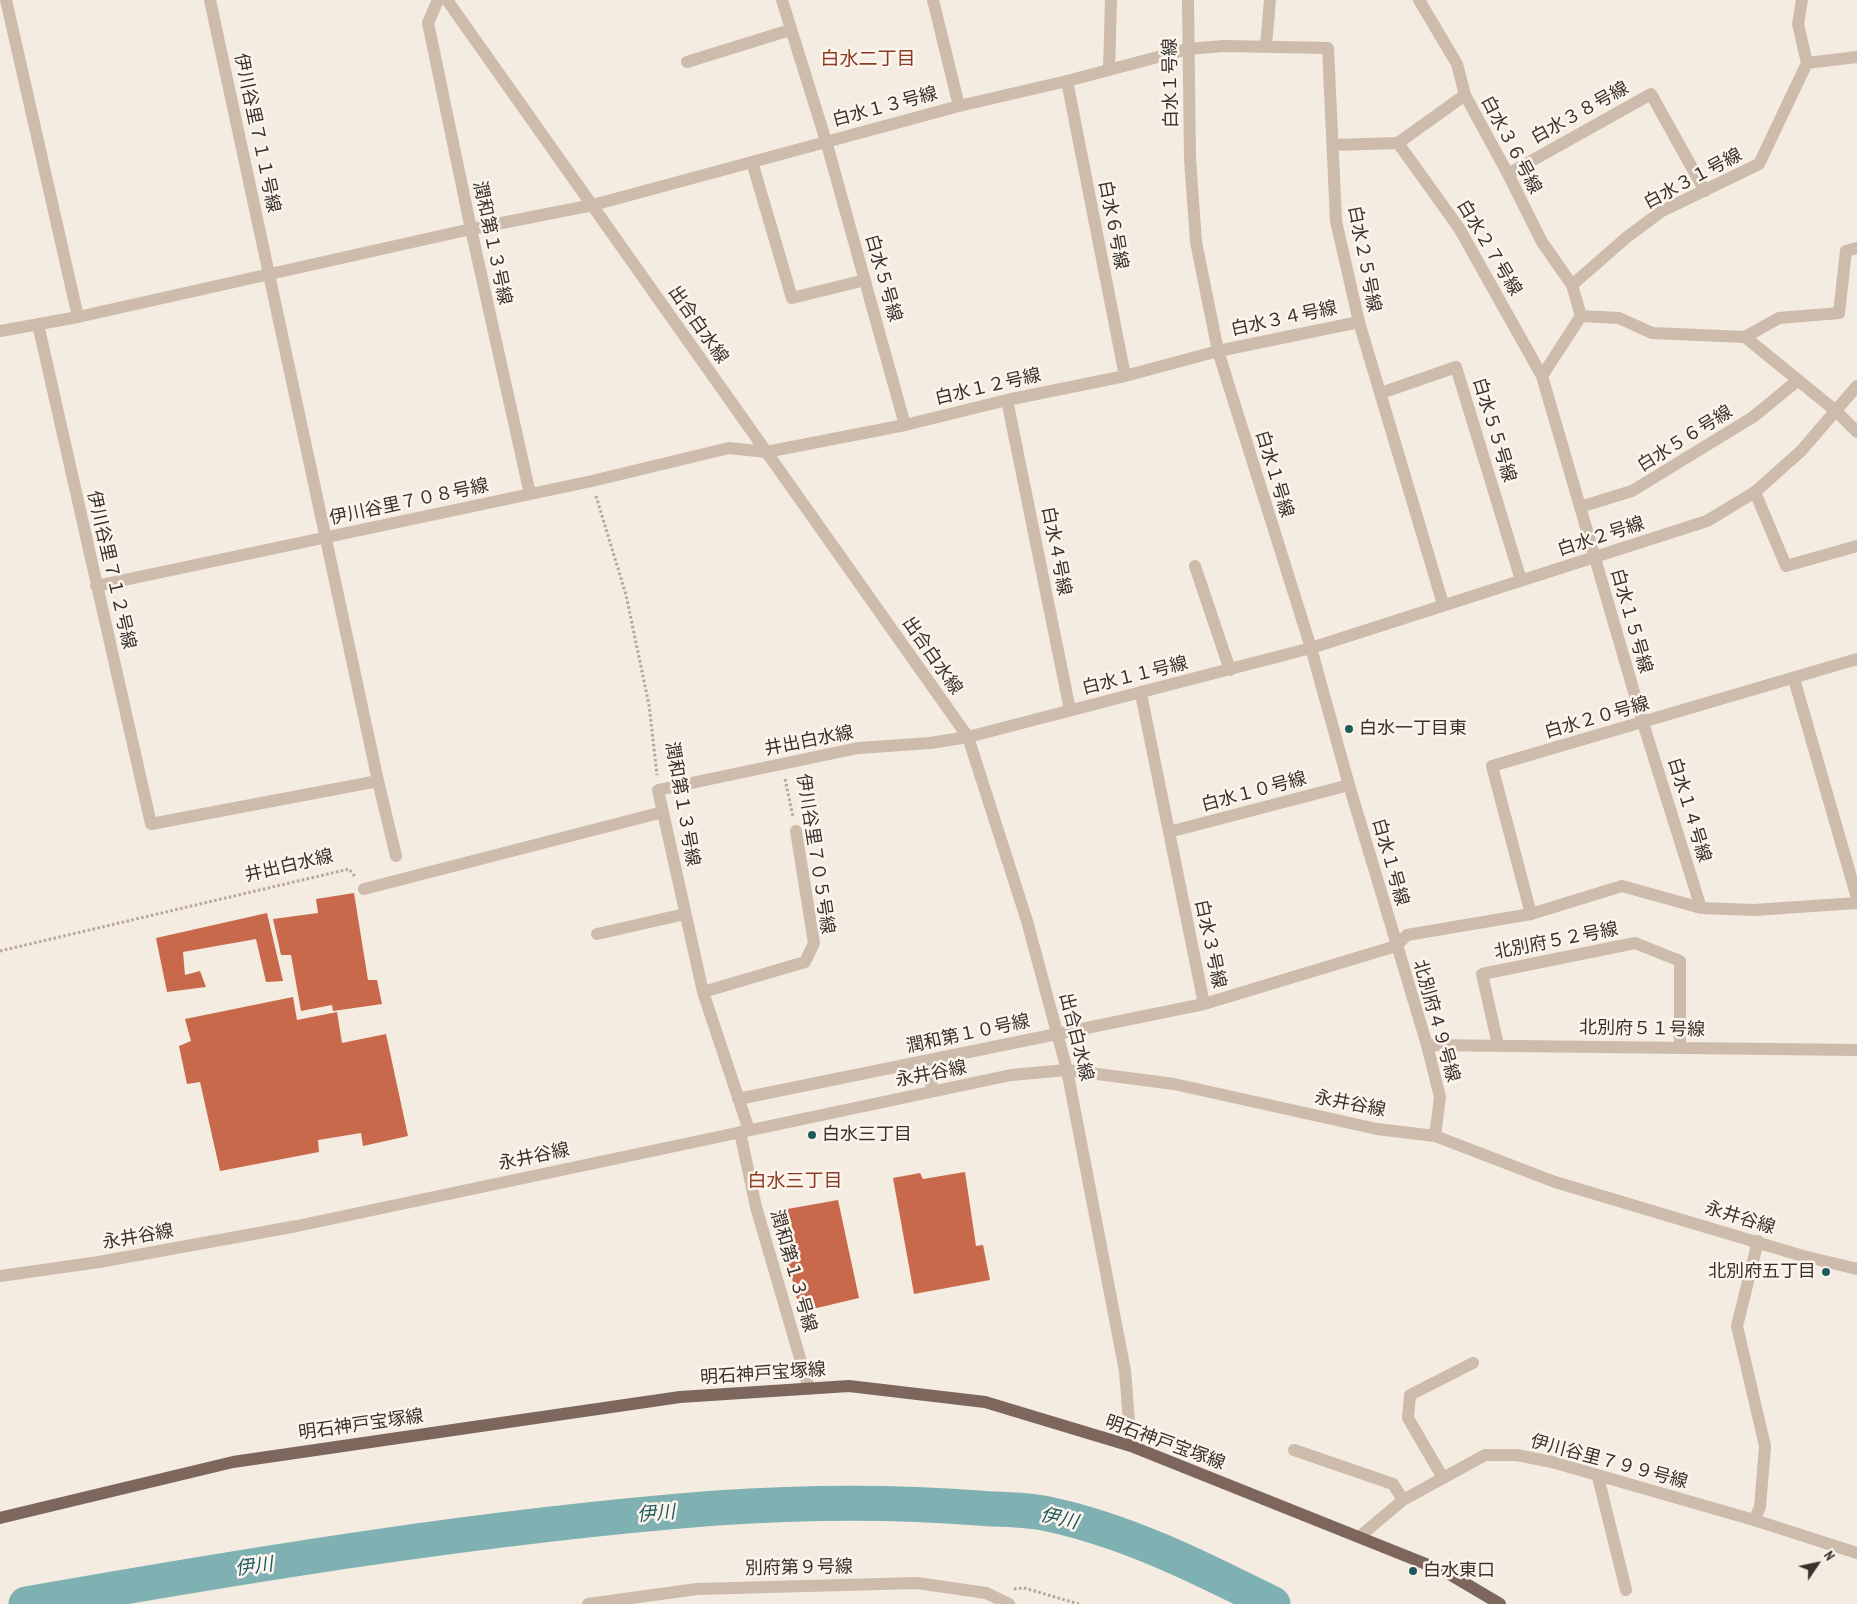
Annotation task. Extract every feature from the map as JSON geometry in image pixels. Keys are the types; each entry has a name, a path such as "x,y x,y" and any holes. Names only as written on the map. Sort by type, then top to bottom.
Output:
{"main road":[{"name":"明石神戸宝塚線","path":"0,1518 233,1462 680,1396 848,1386 986,1402 1131,1446 1446,1572 1500,1604"}],"street":[{"path":"6,0 78,317"},
{"name":"伊川谷里７１１号線","path":"210,0 378,781 396,856"},
{"name":"潤和第１３号線","path":"438,0 428,23 471,229 530,494"},
{"name":"出合白水線","path":"447,0 968,737 1026,921 1067,1070 1125,1371 1131,1446"},
{"name":"白水５号線","path":"782,0 826,141 905,425"},
{"path":"934,0 959,106"},
{"path":"1109,70 1110,0"},
{"name":"白水１号線","path":"1188,0 1190,159 1196,242 1218,351 1311,648 1396,946"},
{"path":"1266,46 1270,0"},
{"path":"1419,0 1457,64 1465,95"},
{"path":"1802,0 1798,24 1807,63 1857,57"},
{"path":"687,62 790,30"},
{"name":"白水２５号線","path":"1188,49 1266,46 1328,48 1336,221 1359,322 1443,604"},
{"name":"白水１３号線","path":"0,332 78,317 471,229 593,205 959,106 1067,81 1188,49"},
{"name":"白水３１号線","path":"1572,285 1627,237 1662,211 1759,164 1807,63"},
{"name":"白水６号線","path":"1067,81 1125,376"},
{"name":"白水３８号線","path":"1508,174 1651,94 1705,191"},
{"name":"白水３６号線","path":"1398,143 1465,95 1542,242 1572,285"},
{"path":"1333,145 1398,143"},
{"name":"白水２７号線","path":"1398,143 1459,228 1542,376"},
{"path":"752,162 792,298 865,280"},
{"path":"1582,316 1619,318 1652,333 1744,337 1779,318 1839,313 1846,251 1857,248"},
{"path":"1572,285 1582,316"},
{"path":"1582,316 1542,376 1594,557"},
{"name":"白水３４号線","path":"1218,351 1359,322"},
{"name":"伊川谷里７１２号線","path":"38,324 151,824 378,781"},
{"path":"1744,337 1836,411 1857,432"},
{"name":"白水１２号線","path":"729,448 766,452 905,425 1007,400 1125,376 1218,351"},
{"name":"白水５５号線","path":"1380,393 1456,367 1521,580"},
{"name":"白水５６号線","path":"1580,508 1640,487 1753,417 1797,381"},
{"name":"白水２号線","path":"1311,648 1443,604 1707,521 1756,492 1801,451 1857,386"},
{"name":"白水４号線","path":"1007,400 1070,710"},
{"name":"伊川谷里７０８号線","path":"96,586 592,482 729,448"},
{"path":"1756,492 1786,566 1857,546"},
{"name":"白水１５号線","path":"1594,557 1643,723"},
{"path":"1196,566 1230,670"},
{"name":"白水１１号線","path":"968,737 1070,710 1141,694 1311,648"},
{"name":"白水２０号線","path":"1531,914 1492,766 1857,659"},
{"path":"1794,679 1857,898"},
{"name":"白水３号線","path":"1141,694 1204,1004 1396,946"},
{"name":"白水１４号線","path":"1643,723 1701,908"},
{"name":"井出白水線","path":"658,790 858,748 930,743 968,737"},
{"name":"白水１０号線","path":"1169,832 1349,785"},
{"name":"潤和第１３号線","path":"658,790 703,992 738,1099 756,1207 809,1388"},
{"path":"364,889 663,812"},
{"name":"伊川谷里７０５号線","path":"703,992 805,962 814,942 796,831"},
{"path":"1396,946 1407,935 1531,914 1622,886 1701,908 1754,910 1857,903"},
{"path":"597,934 685,914"},
{"name":"北別府５２号線","path":"1498,1045 1482,974 1635,943 1680,961 1680,1047"},
{"name":"北別府４９号線","path":"1396,946 1428,1045 1440,1097 1435,1136"},
{"name":"潤和第１０号線","path":"738,1099 1204,1004"},
{"name":"北別府５１号線","path":"1428,1045 1857,1050"},
{"path":"926,1061 933,1091"},
{"name":"永井谷線","path":"0,1276 98,1262 297,1226 1011,1075 1067,1070 1174,1084 1377,1129 1435,1136 1555,1182 1803,1256 1857,1269"},
{"path":"1754,1520 1760,1507 1765,1446 1736,1326 1758,1242"},
{"path":"1442,1478 1408,1418 1410,1396 1473,1363"},
{"path":"1294,1450 1393,1484 1403,1500"},
{"name":"伊川谷里７９９号線","path":"1359,1537 1403,1500 1485,1455 1517,1455 1552,1462 1598,1477 1754,1520 1857,1553"},
{"path":"1598,1477 1626,1590"},
{"name":"別府第９号線","path":"588,1604 697,1588 917,1583 986,1593 1009,1604"}],"path":[{"name":"潤和第１３号線","path":"592,482 626,595 649,705 658,790"},
{"name":"伊川谷里７０５号線","path":"782,764 796,831"},
{"name":"井出白水線","path":"0,951 349,870 364,889"},
{"path":"986,1593 1024,1588 1079,1604"}],"building":[{"path":"354,893 368,980 377,980 382,1004 333,1011 332,1005 301,1011 291,955 281,955 273,919 318,913 316,899"},
{"path":"267,913 283,981 266,982 256,939 183,952 185,975 200,971 206,987 167,992 156,938"},
{"path":"293,997 297,1020 337,1012 342,1043 386,1034 408,1136 363,1146 361,1133 318,1140 319,1152 220,1171 200,1082 187,1084 179,1046 191,1041 185,1019"},
{"path":"965,1172 976,1246 983,1245 990,1280 914,1294 893,1178 920,1173 923,1179"},
{"path":"838,1200 859,1298 800,1312 776,1211"}],"waterway":[{"name":"伊川","path":"26,1604 284,1561 543,1525 716,1508 847,1503 912,1504 1022,1510 1040,1512 1078,1521 1164,1552 1273,1604"}],"place":[{"name":"白水一丁目東","path":"1349,729"},
{"name":"白水三丁目","path":"812,1135"},
{"name":"北別府五丁目","path":"1826,1272"},
{"name":"白水東口","path":"1413,1571"}],"district":[{"name":"白水二丁目","path":"868,60"},
{"name":"白水三丁目","path":"795,1182"}]}
